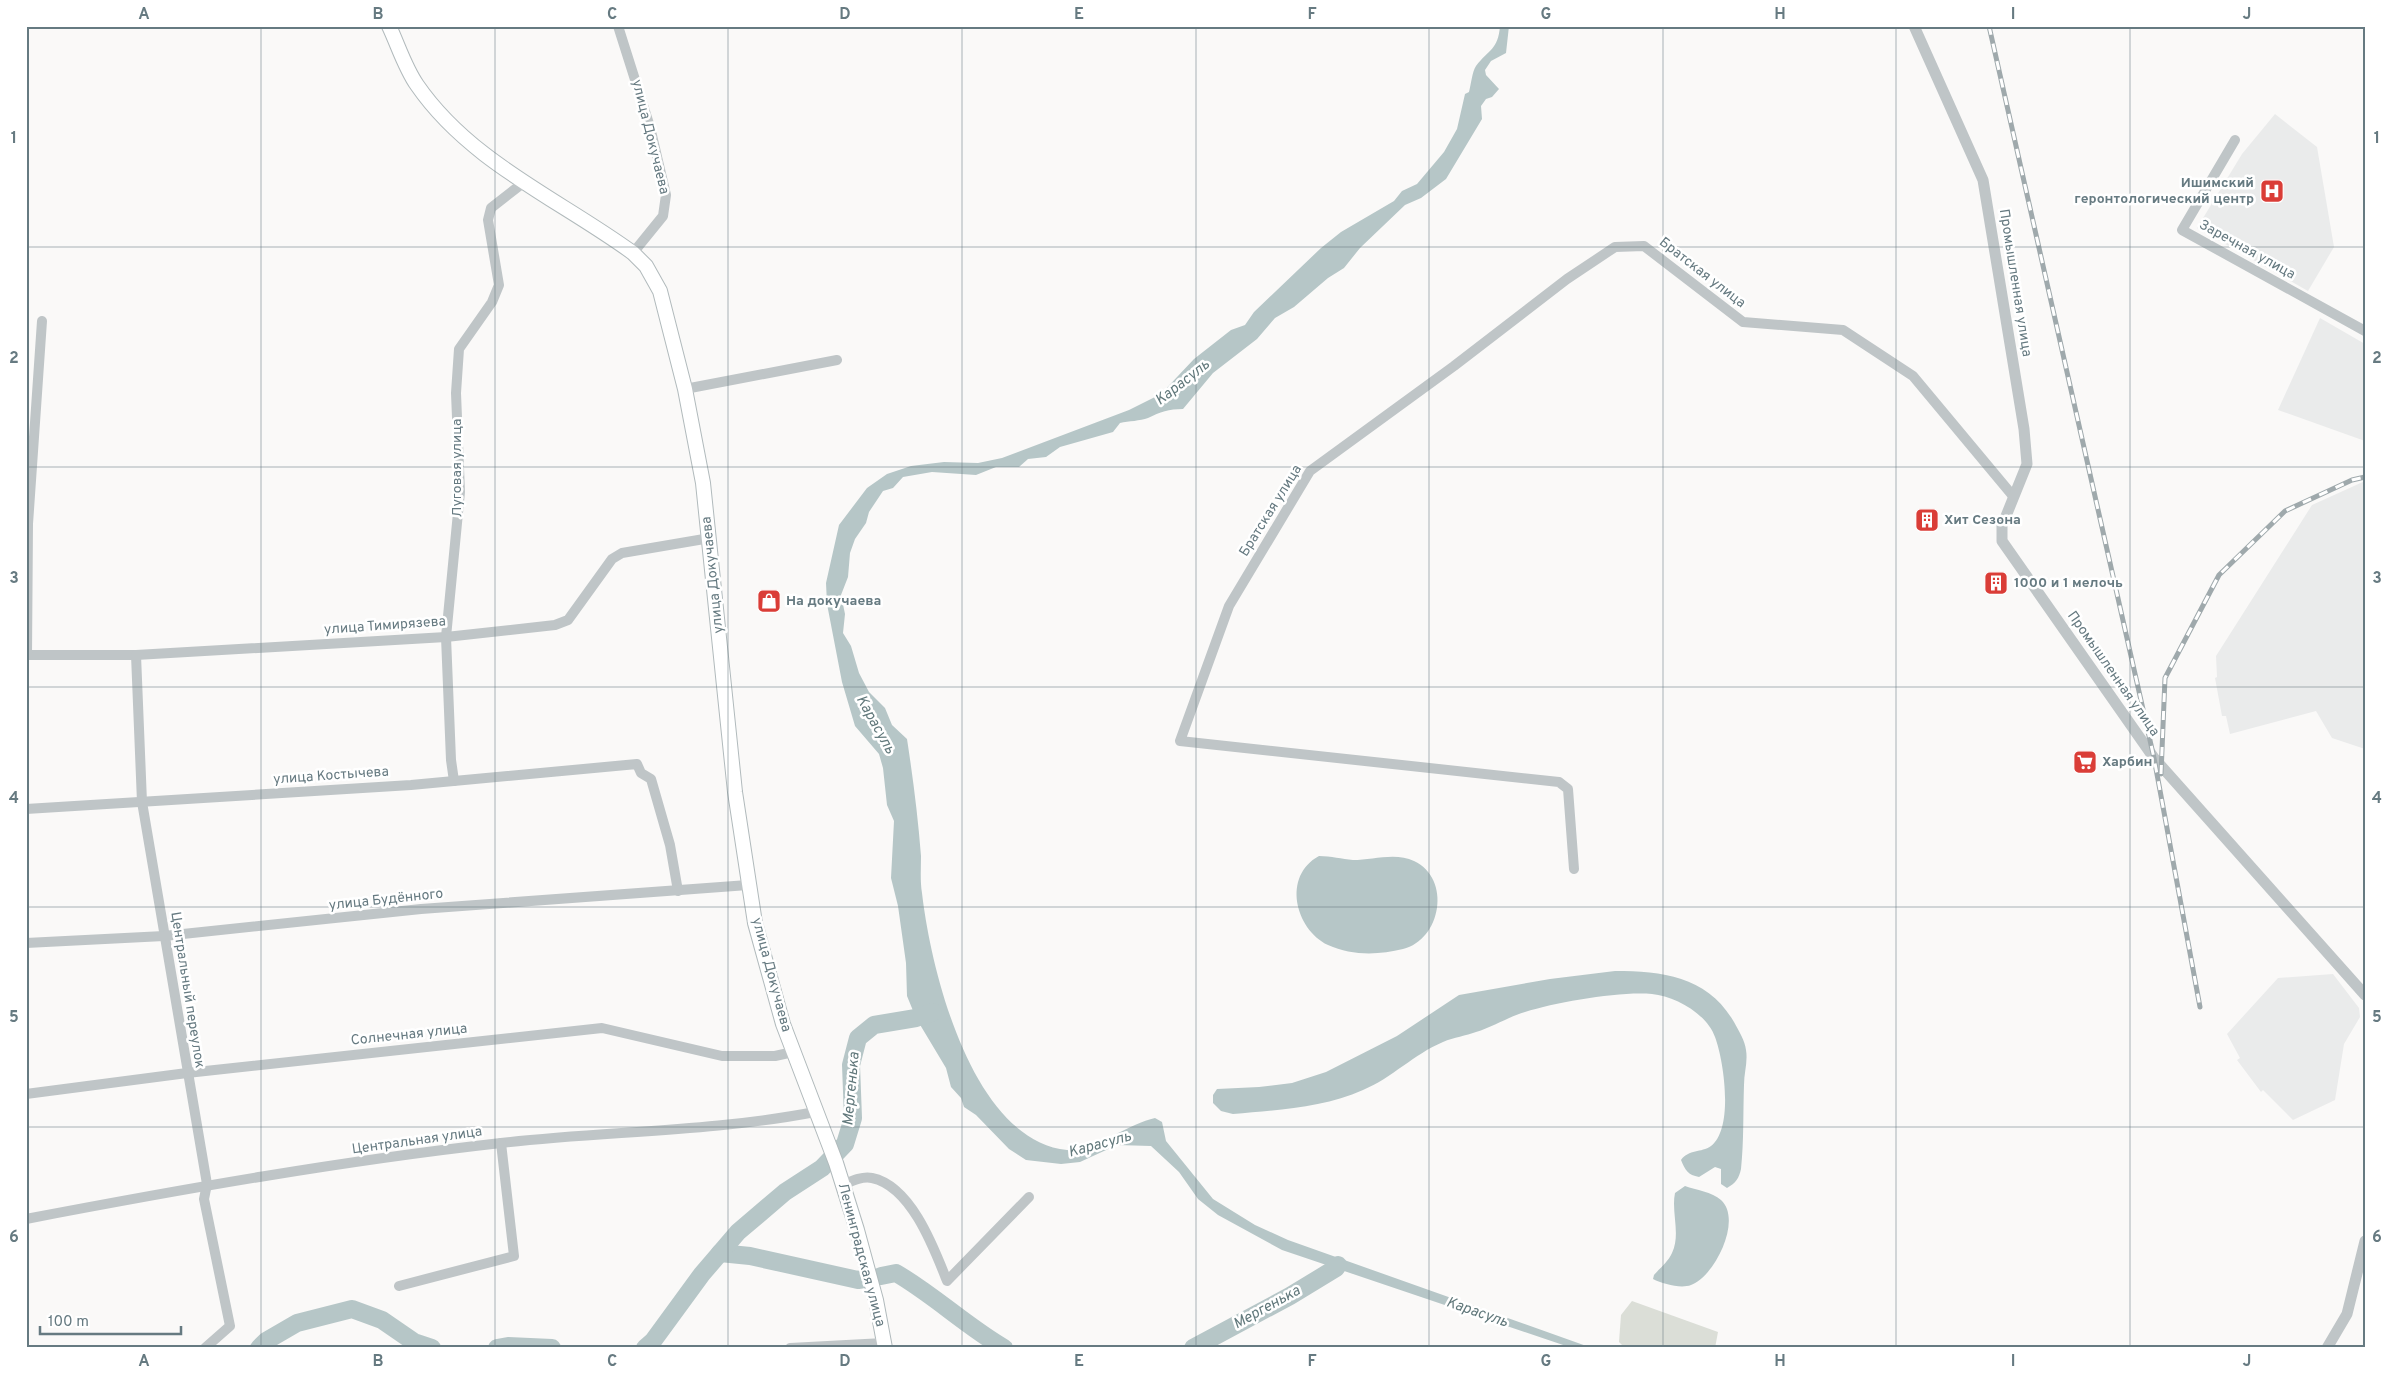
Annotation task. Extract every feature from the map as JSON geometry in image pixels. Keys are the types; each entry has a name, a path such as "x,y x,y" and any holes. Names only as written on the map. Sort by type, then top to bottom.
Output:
{"main road":[{"path":"389,26 416,84 449,125 522,183 633,253"},
{"name":"улица Докучаева","path":"633,253 646,266 660,292 685,389 710,538 735,792 748,885 763,956 793,1052 827,1141"},
{"name":"Ленинградская улица","path":"827,1141 843,1185 876,1300 884,1346"}],"street":[{"name":"улица Докучаева","path":"618,26 650,127 666,195 663,216 633,253"},
{"name":"Промышленная улица","path":"1914,26 1983,180 2024,428 2027,464 2002,526 2002,541 2154,758 2365,995"},
{"name":"Заречная улица","path":"2235,140 2182,230 2365,330"},
{"name":"Луговая улица","path":"454,781 451,760 446,637 460,492 456,393 459,350 492,302 499,285 488,220 491,208 522,183"},
{"name":"Братская улица","path":"1574,869 1568,789 1559,782 1180,741 1229,606 1310,471 1454,366 1567,279 1615,247 1644,246 1743,322 1843,330 1913,376 2013,496"},
{"path":"27,655 27,524 42,321"},
{"path":"685,389 837,360"},
{"name":"улица Тимирязева","path":"27,655 136,655 446,637 555,625 568,620 612,559 622,553 710,538"},
{"name":"Центральный переулок","path":"136,655 142,802 207,1184 204,1199 230,1326 205,1348"},
{"name":"улица Костычева","path":"26,809 454,781 637,764 640,773 650,779 653,787 670,845 678,891"},
{"name":"улица Будённого","path":"26,943 164,936 421,909 748,885"},
{"name":"Солнечная улица","path":"26,1094 187,1073 602,1028 722,1056 775,1056 793,1052"},
{"name":"Центральная улица","path":"26,1219 207,1184 501,1143 663,1131 815,1112"},
{"path":"399,1286 514,1256 501,1143"},
{"path":"843,1185 856,1179 872,1178 889,1185 902,1194 932,1244 947,1280 1029,1197"},
{"path":"2327,1348 2347,1314 2365,1241"},
{"path":"790,1348 884,1346"}],"shaded area":[{"name":"Ишимский геронтологический центр","path":"2275,114 2317,147 2334,247 2308,291 2197,228 2242,154"},
{"path":"2320,318 2365,344 2365,441 2278,410"},
{"path":"2365,481 2365,749 2332,738 2316,711 2230,734 2226,716 2222,716 2215,678 2217,677 2216,656 2312,505"},
{"path":"2333,974 2359,1008 2360,1017 2344,1044 2335,1100 2293,1120 2263,1090 2261,1092 2237,1060 2240,1058 2227,1034 2278,978"},
{"path":"1632,1301 1718,1332 1715,1348 1625,1348 1619,1342 1621,1315"}],"water":[{"name":"Карасуль","path":"1500,26 1509,26 1506,53 1491,61 1485,70 1486,75 1499,89 1492,97 1486,99 1481,106 1482,119 1446,179 1421,198 1405,205 1360,248 1344,268 1328,278 1294,307 1275,318 1257,339 1213,373 1183,409 1169,410 1145,419 1120,423 1113,432 1060,447 1046,457 1028,459 1019,467 996,467 976,475 932,472 903,477 893,488 883,491 869,512 866,523 855,539 850,553 848,577 841,595 845,614 843,633 851,646 859,673 869,692 885,708 892,725 907,739 921,856 921,888 935,965 962,1047 982,1085 1006,1117 1034,1139 1067,1150 1076,1150 1098,1143 1155,1118 1162,1122 1166,1141 1213,1199 1255,1225 1288,1240 1592,1348 1572,1348 1282,1250 1218,1215 1198,1199 1179,1172 1151,1146 1117,1145 1080,1162 1061,1164 1026,1160 1009,1149 976,1115 964,1107 961,1098 951,1087 946,1068 916,1018 907,996 906,963 898,906 891,878 894,821 887,805 883,768 879,754 855,726 842,682 827,604 826,583 839,525 867,488 887,474 911,466 944,462 978,463 1002,458 1129,410 1161,394 1194,359 1231,330 1245,325 1254,312 1321,248 1341,232 1394,201 1402,191 1417,184 1444,152 1457,129 1465,94 1469,92 1476,66 1495,45"},
{"path":"1319,856 1353,860 1400,857 1414,861 1426,870 1434,881 1437,894 1437,908 1433,922 1426,934 1416,943 1403,949 1375,953 1356,953 1337,949 1317,937 1307,927 1301,915 1297,902 1297,889 1300,876 1307,865"},
{"path":"1615,971 1667,975 1698,986 1723,1007 1740,1032 1746,1054 1742,1158 1738,1178 1727,1188 1721,1184 1721,1169 1715,1167 1699,1177 1687,1172 1681,1160 1688,1154 1711,1146 1718,1137 1723,1125 1725,1110 1724,1077 1715,1037 1711,1029 1698,1014 1680,1002 1661,995 1623,994 1606,996 1571,1001 1525,1012 1482,1030 1432,1047 1374,1085 1332,1101 1299,1107 1233,1114 1221,1111 1213,1103 1213,1095 1217,1089 1292,1083 1326,1072 1397,1036 1459,995 1550,979"},
{"path":"1685,1186 1709,1193 1721,1200 1727,1209 1729,1221 1723,1247 1708,1271 1700,1280 1691,1285 1677,1286 1653,1279 1675,1246 1675,1193"}],"waterway":[{"name":"Мергенька","path":"645,1348 653,1341 702,1274 738,1232 785,1192 822,1168 845,1144 853,1118 851,1065 858,1038 874,1025 916,1018 933,1012"},
{"name":"Мергенька","path":"720,1253 750,1256 858,1280 864,1279"},
{"name":"Мергенька","path":"1193,1348 1290,1296 1338,1265"},
{"name":"Мергенька","path":"881,1276 896,1273 1004,1348"},
{"name":"Мергенька","path":"259,1348 266,1341 297,1323 352,1309 382,1320 414,1342 432,1348"},
{"name":"Мергенька","path":"497,1348 508,1346 552,1348"}],"railway":[{"path":"1989,26 2154,758 2200,1007"},
{"path":"2161,774 2165,678 2219,575 2285,511 2352,480 2365,477"}],"place":[{"name":"Ишимский геронтологический центр","path":"2272,191"},
{"name":"Хит Сезона","path":"1927,520"},
{"name":"1000 и 1 мелочь","path":"1996,583"},
{"name":"На докучаева","path":"769,601"},
{"name":"Харбин","path":"2085,762"}]}
